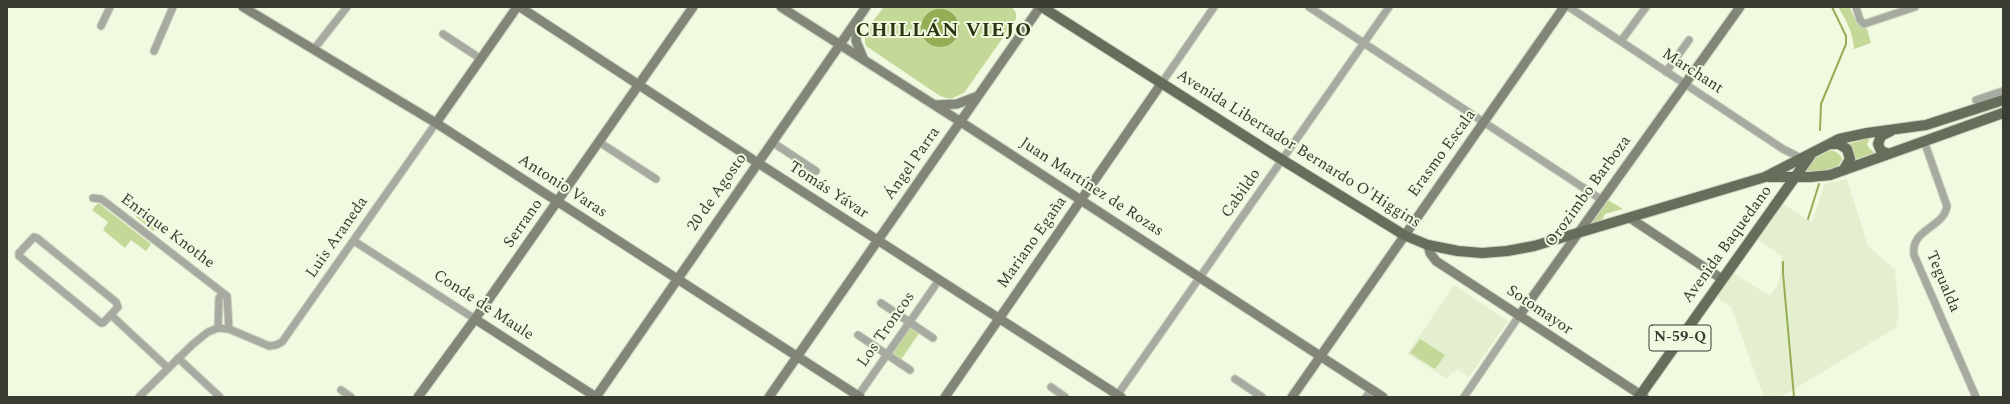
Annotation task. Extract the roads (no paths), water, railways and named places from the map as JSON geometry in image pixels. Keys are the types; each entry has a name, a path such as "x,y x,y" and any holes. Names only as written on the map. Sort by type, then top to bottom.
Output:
{"main road":[{"name":"Avenida Libertador Bernardo O'Higgins","path":"1041,7 1161,84 1404,235 1428,245 1458,251 1482,253 1506,251 1534,246 1765,177 1830,144 1853,135 1926,125 1988,100 2003,100"},
{"name":"Avenida Libertador Bernardo O'Higgins","path":"1765,177 1819,177 1830,175 2003,113"},
{"path":"1889,154 1880,149 1878,141 1881,136 1891,131"},
{"path":"1830,144 1838,144 1847,149 1850,159 1844,169"},
{"name":"Avenida Baquedano","path":"1641,396 1806,161 1817,151"}],"street":[{"path":"101,26 110,7"},
{"path":"154,51 173,7"},
{"name":"Antonio Varas","path":"243,7 436,123 859,396"},
{"path":"314,49 346,7"},
{"name":"Luis Araneda","path":"139,397 201,337 218,328 228,328 269,346 279,344 354,241 481,58 519,7"},
{"name":"Tomás Yávar","path":"519,7 1118,396"},
{"name":"Serrano","path":"418,397 558,202 693,7"},
{"name":"Juan Martínez de Rozas","path":"781,7 1321,356 1369,393 1383,397"},
{"name":"20 de Agosto","path":"596,397 866,7"},
{"name":"Ángel Parra","path":"769,397 1041,7"},
{"name":"Mariano Egaña","path":"945,397 1214,7"},
{"path":"1309,7 1602,200"},
{"name":"Cabildo","path":"1118,396 1389,7"},
{"name":"Erasmo Escala","path":"1292,397 1564,7"},
{"name":"Marchant","path":"1569,7 1666,72 1801,158"},
{"path":"1621,42 1646,7"},
{"name":"Orozimbo Barboza","path":"1464,397 1578,232 1740,7"},
{"path":"1856,7 1860,20 1864,24 1915,7"},
{"path":"857,21 856,41 864,61"},
{"path":"443,34 481,58"},
{"path":"1666,72 1689,40"},
{"name":"Avenida Libertador Bernardo O'Higgins","path":"1976,100 1988,100 2003,91"},
{"path":"933,104 957,104 979,95"},
{"name":"Tegualda","path":"1924,141 1947,206 1941,218 1916,240 1913,247 1914,254 1976,397"},
{"path":"599,142 656,179"},
{"path":"772,142 816,171"},
{"name":"Enrique Knothe","path":"93,198 101,199 108,204 222,292"},
{"path":"1630,218 1722,279"},
{"path":"34,237 37,238 116,302 118,307 111,315 103,323 101,323 19,256 18,253 34,237"},
{"name":"Conde de Maule","path":"354,241 596,397"},
{"name":"Sotomayor","path":"1428,245 1430,253 1436,261 1641,396"},
{"name":"Los Troncos","path":"859,396 939,280"},
{"path":"218,328 219,298 222,292 227,296 228,328"},
{"path":"881,303 932,338"},
{"path":"111,315 168,368"},
{"path":"858,335 910,370"},
{"path":"178,358 215,395"},
{"path":"1235,379 1262,397"},
{"path":"1051,388 1065,397"},
{"path":"341,390 351,397"}],"waterway":[{"path":"1820,130 1821,104 1846,44 1846,36 1832,7"},
{"path":"1808,219 1819,184"},
{"path":"1783,262 1794,397"}],"district":[{"name":"CHILLÁN VIEJO","path":"944,32"}]}
